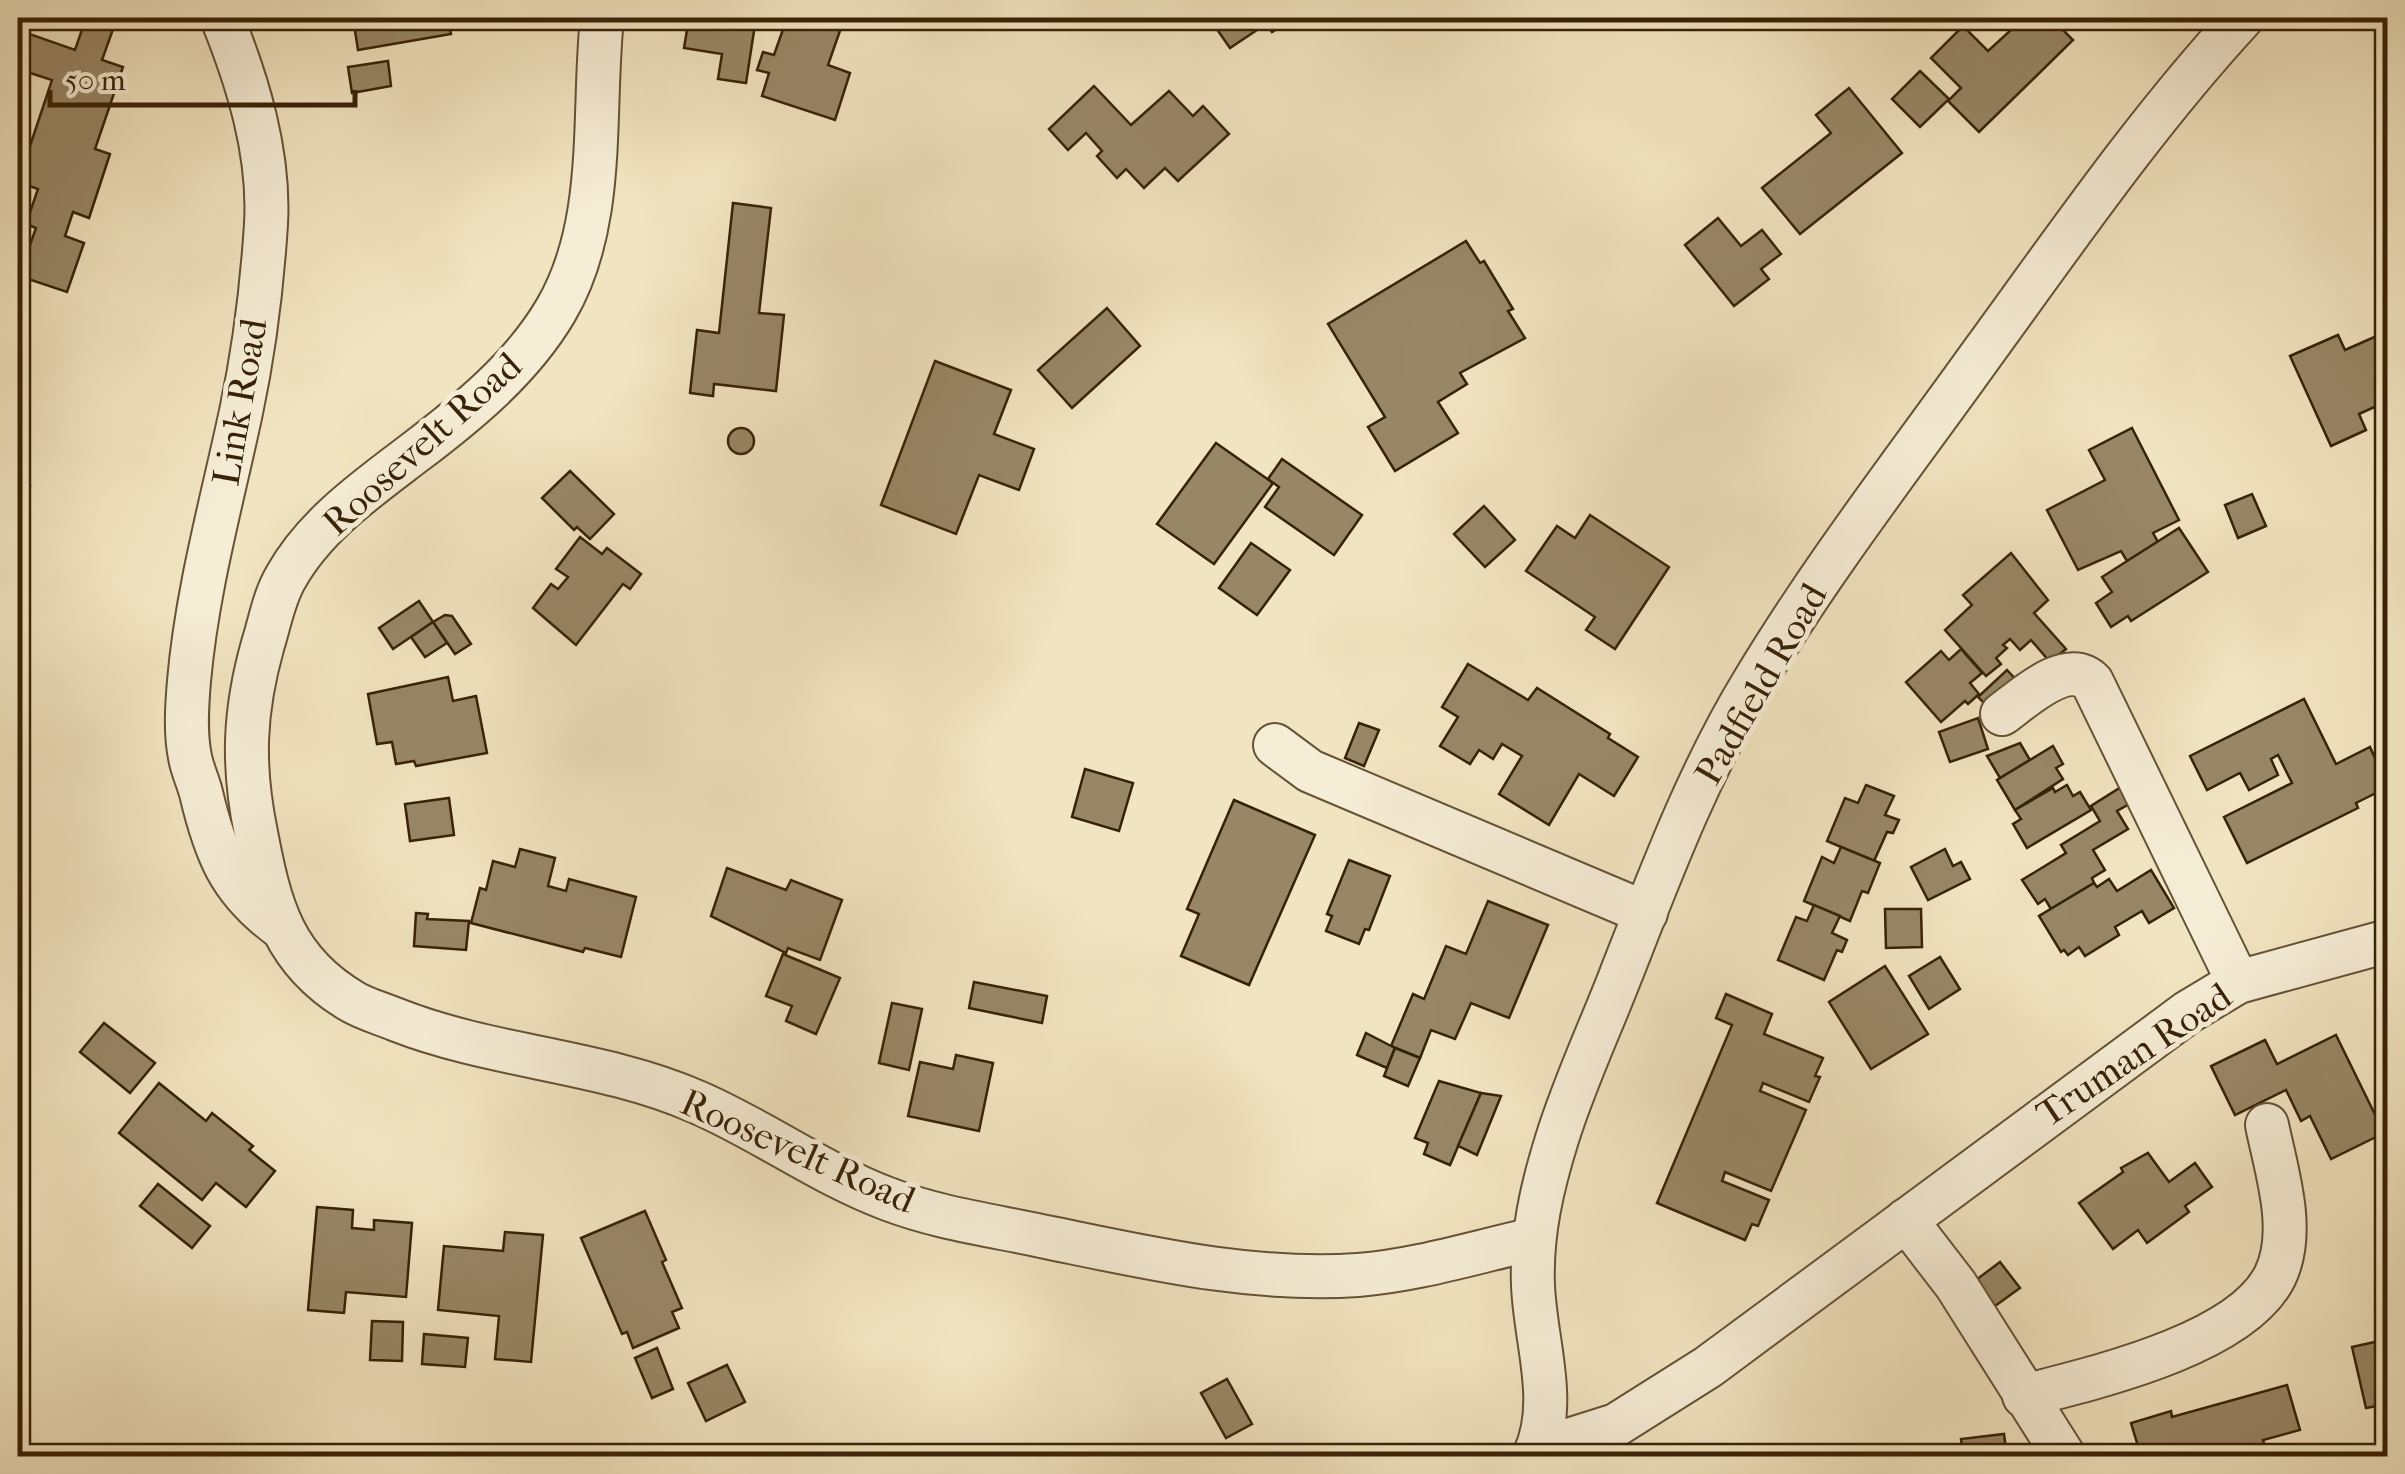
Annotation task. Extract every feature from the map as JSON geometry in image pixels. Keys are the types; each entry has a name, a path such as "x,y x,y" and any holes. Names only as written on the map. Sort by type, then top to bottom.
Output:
{"street":[{"name":"Link Road","path":"200,788 189,755 191,654 248,374 266,220 263,167 244,72 222,18"},
{"name":"Roosevelt Road","path":"279,926 262,864 244,756 252,690 282,583 300,554 357,496 488,391 535,342 558,307 574,274 586,229 596,145 602,18"},
{"name":"Padfield Road","path":"1558,1450 1546,1408 1537,1334 1534,1239 1542,1194 1558,1136 1646,913 1718,747 1788,627 2130,152 2201,62 2242,18"},
{"path":"2002,714 2066,674 2086,676 2092,682 2238,982"},
{"path":"1274,745 1310,770 1646,913"},
{"name":"Roosevelt Road","path":"200,788 210,834 239,891 279,926 296,952 322,979 355,1003 446,1038 619,1075 694,1100 876,1194 968,1220 1202,1269 1248,1274 1360,1274 1397,1270 1534,1239"},
{"name":"Truman Road","path":"1558,1450 1616,1425 1708,1367 2188,1012 2238,982 2388,941"},
{"path":"2024,1396 2139,1366 2216,1331 2258,1300 2275,1276 2282,1249 2284,1214 2267,1124"},
{"path":"1906,1220 1956,1284 2064,1456"}],"building":[{"path":"86,18 117,18 102,60 123,67 95,149 110,154 89,218 73,212 65,236 84,243 67,292 19,276 36,228 26,224 38,189 18,182 52,80 18,69 18,51 24,32 75,50"},
{"path":"353,18 448,18 451,34 358,50"},
{"path":"689,18 756,18 746,83 718,79 722,54 684,48"},
{"path":"787,18 821,18 842,25 828,65 850,73 835,120 762,96 769,73 757,70 763,52 774,55"},
{"path":"1209,18 1294,18 1272,32 1266,24 1230,48"},
{"path":"2000,18 2051,18 2073,40 1979,132 1948,101 1961,88 1931,58 1963,26 1988,51 2011,30"},
{"path":"388,61 391,86 352,93 348,67"},
{"path":"1920,71 1949,99 1920,127 1892,99"},
{"path":"1094,86 1131,125 1169,91 1193,116 1203,106 1229,134 1178,181 1165,168 1144,188 1126,169 1117,178 1097,156 1102,151 1086,133 1068,150 1049,129"},
{"path":"1849,88 1902,153 1800,234 1762,188 1831,133 1816,115"},
{"path":"733,203 771,208 759,313 784,315 776,391 714,384 713,396 690,393 697,330 719,333"},
{"path":"1718,218 1741,246 1762,230 1781,254 1761,269 1769,279 1734,306 1685,245"},
{"path":"1466,241 1480,263 1484,261 1513,309 1508,311 1525,338 1460,373 1467,384 1438,402 1458,433 1395,471 1368,427 1385,417 1328,324"},
{"path":"1107,308 1140,346 1072,408 1038,370"},
{"path":"2388,331 2388,401 2359,414 2366,430 2331,446 2290,356 2338,335 2345,350"},
{"path":"935,361 1011,390 994,434 1034,449 1019,490 979,475 956,534 881,505"},
{"path":"741,428 750,432 754,441 750,450 741,454 732,450 728,441 732,432"},
{"path":"2132,428 2179,520 2153,533 2158,542 2127,561 2121,551 2078,570 2047,510 2105,480 2089,450"},
{"path":"1216,443 1273,483 1214,564 1157,524"},
{"path":"1282,459 1362,515 1334,555 1265,507 1279,487 1268,479"},
{"path":"570,471 614,514 590,539 577,527 574,530 542,498"},
{"path":"18,482 30,486 18,525"},
{"path":"2252,494 2266,526 2238,538 2225,505"},
{"path":"1484,506 1515,540 1485,567 1454,534"},
{"path":"1590,515 1669,567 1615,649 1586,630 1595,617 1526,571 1557,526 1575,538"},
{"path":"2179,528 2208,572 2131,621 2128,616 2111,627 2096,603 2112,592 2102,577"},
{"path":"580,537 602,554 607,548 641,574 630,589 623,584 576,645 533,608 551,584 558,589 568,577 556,569"},
{"path":"1251,543 1290,570 1257,615 1219,588"},
{"path":"2011,553 2048,600 2034,613 2066,649 2050,662 2031,640 2020,650 2010,639 1996,658 2001,664 1986,676 1945,630 1972,605 1963,595"},
{"path":"419,601 433,622 393,649 379,628"},
{"path":"445,615 452,616 471,644 455,654 433,622"},
{"path":"433,622 447,643 425,657 411,637"},
{"path":"1961,649 1982,673 1970,683 1979,694 1941,722 1906,682 1941,651 1949,660"},
{"path":"1468,664 1528,700 1537,688 1610,734 1608,738 1638,757 1614,796 1579,774 1549,825 1499,794 1522,756 1502,744 1493,759 1479,750 1470,764 1440,746 1458,717 1442,707"},
{"path":"2007,670 2022,686 1993,712 1978,697"},
{"path":"448,677 453,701 476,696 487,753 416,766 414,761 396,764 392,742 377,744 368,694"},
{"path":"2304,699 2336,764 2370,747 2388,787 2356,803 2358,808 2247,863 2224,817 2292,783 2278,755 2271,759 2278,775 2249,790 2240,773 2207,790 2190,756"},
{"path":"1978,718 1988,749 1950,762 1939,732"},
{"path":"1359,723 1379,730 1364,766 1345,758"},
{"path":"2020,743 2030,760 2000,778 1987,756"},
{"path":"2053,746 2063,764 2056,768 2063,779 2015,810 1997,780"},
{"path":"1085,769 1133,783 1119,831 1072,817"},
{"path":"1866,785 1894,796 1885,815 1899,820 1893,833 1887,832 1874,861 1827,841 1845,798 1858,803"},
{"path":"2067,785 2073,796 2080,792 2091,810 2027,848 2013,824 2021,819 2015,810 2053,788 2055,792"},
{"path":"2121,787 2131,803 2117,811 2128,829 2093,850 2105,870 2092,878 2094,883 2051,909 2045,899 2038,904 2022,880 2066,853 2061,845 2100,821 2091,806"},
{"path":"449,798 454,835 410,841 405,804"},
{"path":"1234,800 1315,835 1249,985 1181,956 1199,914 1187,909"},
{"path":"1841,847 1880,863 1868,893 1862,891 1850,921 1804,901 1822,857 1834,863"},
{"path":"520,849 555,858 548,886 566,891 569,879 636,897 621,957 585,948 583,952 471,923 480,888 486,890 493,861 515,867"},
{"path":"1945,849 1953,866 1961,862 1970,879 1928,900 1911,867"},
{"path":"1349,860 1390,876 1369,930 1365,929 1359,944 1326,931 1332,916 1327,914"},
{"path":"727,868 786,890 791,880 842,900 820,960 788,948 786,953 711,916"},
{"path":"2151,870 2174,908 2149,923 2142,911 2115,927 2119,935 2085,956 2079,947 2068,955 2064,950 2061,952 2039,916 2094,883 2097,887 2109,879 2117,891"},
{"path":"1488,901 1548,925 1509,1018 1471,1003 1455,1039 1431,1030 1420,1058 1391,1046 1413,994 1424,999 1446,946 1466,954"},
{"path":"1814,905 1840,916 1832,933 1847,940 1842,952 1837,950 1824,980 1778,960 1796,917 1807,921"},
{"path":"1885,909 1921,909 1922,947 1886,948"},
{"path":"416,913 428,914 427,919 469,921 466,950 414,946"},
{"path":"783,954 840,978 816,1034 786,1021 792,1006 766,996"},
{"path":"1940,957 1960,989 1929,1009 1909,976"},
{"path":"1885,966 1928,1034 1871,1069 1829,1002"},
{"path":"974,982 1047,996 1042,1023 969,1008"},
{"path":"1726,994 1772,1014 1764,1034 1823,1058 1809,1102 1763,1083 1760,1091 1806,1110 1771,1191 1725,1172 1722,1181 1769,1200 1758,1226 1752,1224 1745,1240 1657,1203 1732,1025 1716,1018"},
{"path":"892,1003 922,1009 909,1070 879,1063"},
{"path":"104,1023 155,1063 130,1093 80,1052"},
{"path":"1366,1033 1395,1048 1387,1068 1357,1055"},
{"path":"2336,1035 2384,1133 2331,1159 2310,1116 2301,1121 2286,1090 2235,1115 2211,1066 2265,1040 2277,1064"},
{"path":"1395,1048 1420,1058 1408,1086 1384,1076"},
{"path":"956,1055 993,1063 979,1131 908,1116 920,1062 953,1069"},
{"path":"1439,1081 1481,1093 1450,1165 1424,1154 1428,1143 1415,1138"},
{"path":"159,1083 206,1121 212,1113 253,1146 249,1150 275,1171 246,1207 216,1183 202,1200 119,1133"},
{"path":"1481,1093 1501,1096 1477,1155 1458,1146"},
{"path":"2148,1153 2169,1182 2195,1163 2212,1187 2185,1206 2189,1212 2147,1243 2138,1230 2113,1249 2079,1203 2123,1172 2121,1168"},
{"path":"158,1184 210,1226 192,1248 140,1206"},
{"path":"317,1207 353,1210 352,1228 374,1230 374,1220 412,1223 406,1297 346,1292 344,1313 308,1310"},
{"path":"645,1211 682,1308 672,1312 679,1328 633,1348 627,1332 622,1334 581,1238"},
{"path":"505,1232 543,1235 531,1362 495,1359 499,1316 438,1310 444,1246 503,1251"},
{"path":"2000,1262 2020,1288 1995,1306 1976,1280"},
{"path":"372,1321 403,1322 402,1361 370,1360"},
{"path":"424,1334 468,1338 465,1367 422,1364"},
{"path":"2388,1339 2388,1404 2366,1408 2352,1347"},
{"path":"657,1348 673,1389 652,1398 635,1358"},
{"path":"727,1365 745,1402 706,1421 688,1383"},
{"path":"1227,1379 1252,1424 1226,1438 1201,1393"},
{"path":"2287,1385 2300,1430 2263,1440 2268,1456 2141,1456 2131,1423 2171,1411 2172,1417"},
{"path":"2004,1434 2007,1456 1963,1456 1961,1439"}]}
